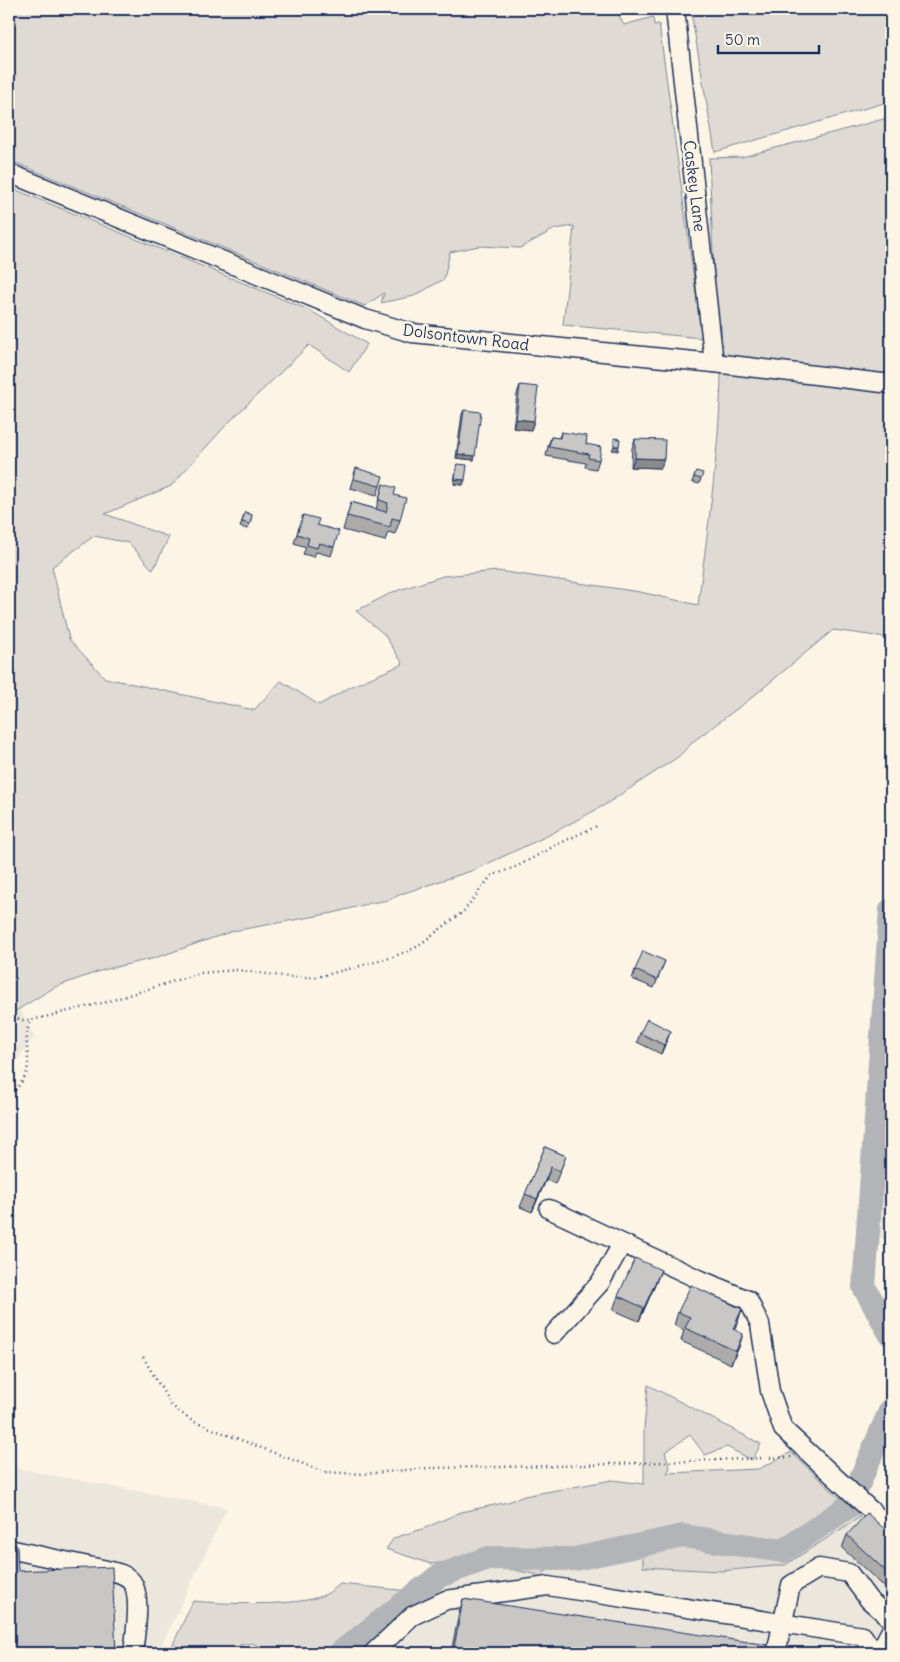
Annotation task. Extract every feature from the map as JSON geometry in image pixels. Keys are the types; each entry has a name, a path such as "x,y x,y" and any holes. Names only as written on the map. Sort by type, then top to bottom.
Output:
{"street":[{"name":"Caskey Lane","path":"675,9 714,363"},
{"name":"Dolsontown Road","path":"9,173 388,327 443,337 714,363 891,384"},
{"path":"549,1210 748,1300 760,1324 770,1391 783,1429 848,1487 891,1529"},
{"path":"554,1334 600,1283 622,1244"},
{"path":"9,1549 107,1570 121,1574 131,1580 137,1601 134,1653"},
{"path":"776,1653 791,1586 819,1568 850,1573 869,1600 891,1619"},
{"path":"373,1653 412,1616 446,1600 548,1586 863,1636 874,1653"},
{"path":"879,1653 891,1630"}],"path":[{"path":"9,1014 20,1020 32,1020 106,1002 200,973 236,970 290,977 318,977 390,958 415,948 463,912 491,876 518,866 558,844 597,826"},
{"path":"9,1098 26,1072 26,1028 32,1020"},
{"path":"143,1357 171,1405 192,1420 324,1472 363,1474 428,1468 562,1466 813,1456"}],"shaded area":[{"path":"9,9 609,9 618,14 624,25 653,17 654,25 659,24 702,338 563,325 574,226 555,229 520,248 479,246 450,252 444,279 414,296 381,303 384,293 365,306 9,160"},
{"path":"697,9 891,9 891,101 715,152 691,12"},
{"path":"891,117 891,638 833,630 750,699 695,740 678,757 603,806 547,836 474,870 401,894 389,900 333,913 233,931 155,958 103,970 55,987 9,1015 9,187 309,310 367,344 349,372 309,345 227,424 171,486 105,514 169,537 153,570 129,543 94,536 52,567 69,639 105,678 254,710 281,681 319,705 352,686 403,664 384,634 356,611 393,592 443,576 498,571 640,592 698,605 715,465 721,360 721,325 716,323 709,158 742,157"},
{"path":"9,987 34,1037 9,1071"},
{"path":"891,1024 891,1244 855,1223"},
{"path":"648,1385 761,1444 752,1460 727,1447 705,1455 690,1435 665,1452 670,1468 667,1473 759,1469 791,1452 860,1517 785,1565 720,1571 643,1567 643,1540 617,1543 558,1565 539,1575 465,1560 431,1564 386,1549 394,1538 425,1528 461,1512 508,1502 524,1496 612,1480 644,1484 644,1429"},
{"path":"9,1467 227,1508 158,1653 9,1653"},
{"path":"856,1502 891,1535 891,1653 342,1653 444,1573 493,1556 580,1557 688,1534 788,1550"},
{"path":"340,1584 409,1591 397,1624 365,1634 341,1653 272,1653 252,1643 240,1645 242,1653 169,1653 193,1601 241,1604 297,1601 312,1599 326,1594"}],"building":[{"path":"520,385 538,387 534,421 516,419"},
{"path":"464,410 481,412 475,456 458,454"},
{"path":"561,432 587,436 586,444 601,447 599,460 588,458 589,454 549,447 551,437 560,438"},
{"path":"614,438 620,439 619,446 614,446"},
{"path":"635,439 665,440 664,459 635,458"},
{"path":"457,464 467,465 465,480 455,479"},
{"path":"356,468 383,476 380,486 354,479"},
{"path":"696,471 703,473 701,479 694,477"},
{"path":"383,484 396,488 394,495 406,498 400,520 392,518 390,527 347,516 351,502 386,512 388,503 379,500"},
{"path":"245,512 252,515 250,524 242,522"},
{"path":"303,515 319,519 317,525 339,531 334,547 319,543 317,548 307,545 309,538 297,534"},
{"path":"643,951 665,961 657,980 635,970"},
{"path":"647,1019 671,1031 664,1045 640,1033"},
{"path":"545,1147 566,1156 560,1171 551,1167 537,1199 525,1194"},
{"path":"635,1258 661,1270 644,1308 618,1296"},
{"path":"691,1285 742,1309 733,1329 743,1334 736,1351 685,1328 690,1317 678,1312"},
{"path":"867,1513 891,1535 891,1576 847,1535"},
{"path":"9,1545 17,1545 18,1571 112,1567 116,1653 9,1653"},
{"path":"463,1599 768,1645 766,1653 453,1653"}],"waterway":[{"path":"891,910 864,1287 891,1335"},
{"path":"340,1653 439,1576 488,1558 575,1559 683,1536 783,1551 849,1506 891,1409"}]}
